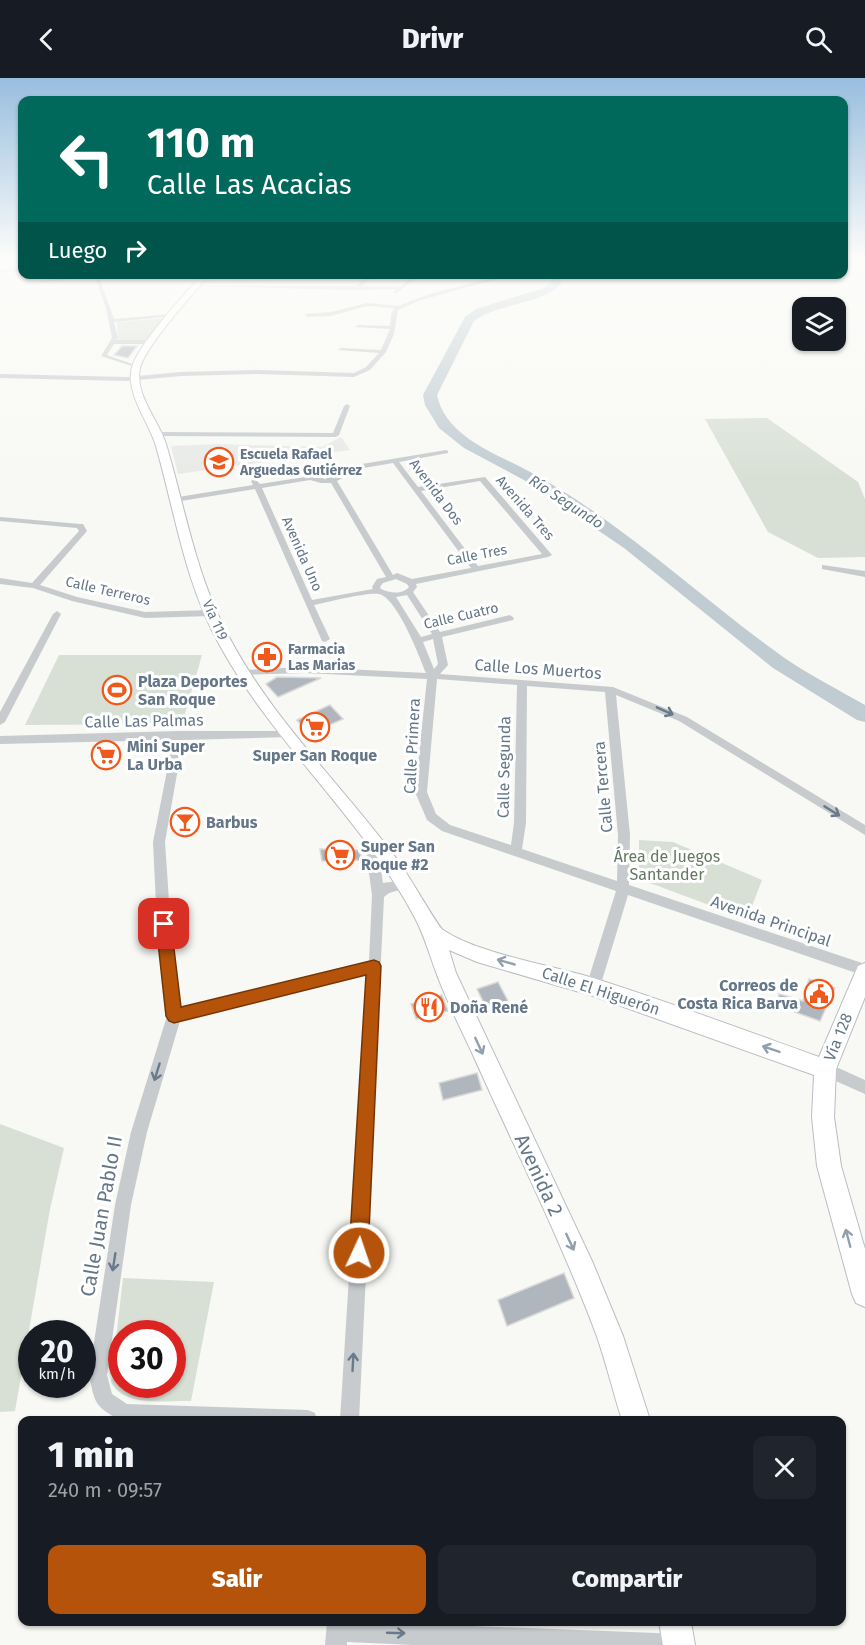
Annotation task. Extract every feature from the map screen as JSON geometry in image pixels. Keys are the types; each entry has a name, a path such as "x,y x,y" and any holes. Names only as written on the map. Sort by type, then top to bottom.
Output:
{"main road":[{"path":"136,373 161,331"},
{"name":"Vía 119","path":"136,373 142,400 159,436 174,497 211,614 244,673 390,862 432,934"},
{"name":"Calle El Higuerón","path":"432,934 477,954 593,987 825,1069"},
{"name":"Avenida 2","path":"432,934 446,973 583,1270 610,1336 635,1416"},
{"name":"Calle El Higuerón","path":"446,973 452,956 460,952 477,954"},
{"name":"Vía 128","path":"825,1069 865,971"},
{"path":"825,1069 823,1117 829,1166 865,1294"},
{"path":"676,1626 680,1645"}],"street":[{"path":"113,331 114,342 104,356 136,373"},
{"path":"0,376 136,373 180,377 201,373 278,372 366,376 384,352 392,331"},
{"path":"114,342 153,342"},
{"path":"341,350 384,352"},
{"path":"159,436 336,435 347,406"},
{"path":"309,475 312,467 321,465 332,464 343,469 446,452"},
{"name":"Avenida Dos","path":"395,461 476,568"},
{"path":"174,497 309,475 320,481 333,480 344,474 343,469"},
{"name":"Avenida Tres","path":"417,489 482,479 548,555"},
{"path":"333,480 390,577"},
{"name":"Avenida Uno","path":"256,484 325,639"},
{"path":"0,519 80,526 83,531 34,586"},
{"name":"Calle Tres","path":"411,582 548,555"},
{"path":"825,567 865,574"},
{"path":"309,603 378,591 391,596 409,592 413,587 411,582 403,577 390,577 380,580 377,584 378,591"},
{"path":"0,595 4,581"},
{"name":"Calle Terreros","path":"4,581 34,586 75,599 145,615 211,614"},
{"path":"391,596 418,640 432,676 443,665 437,635 409,592"},
{"path":"0,722 57,614"},
{"name":"Calle Cuatro","path":"418,640 510,618"},
{"name":"Calle Los Muertos","path":"244,673 305,670 432,676 610,689 683,719 865,831"},
{"name":"Calle Primera","path":"431,817 421,792 432,676"},
{"name":"Calle Segunda","path":"516,852 520,824 522,683"},
{"name":"Calle Tercera","path":"593,987 623,889 624,835 610,689"},
{"name":"Calle Las Palmas","path":"0,740 289,734"},
{"path":"179,735 159,842 165,945 174,1016 374,966"},
{"name":"Avenida Principal","path":"431,817 446,828 865,971"},
{"path":"350,1416 378,895 370,837"},
{"path":"378,895 386,887 405,885"},
{"name":"Calle Juan Pablo II","path":"174,1016 139,1132 123,1205 98,1375 104,1400 125,1413 203,1416"},
{"path":"825,1069 865,1087"},
{"path":"337,1632 680,1645"}],"shaded area":[{"name":"Escuela Rafael Arguedas Gutiérrez","path":"341,437 350,450 178,474 171,446 216,444 322,447"}],"green space":[{"path":"117,331 157,331 149,341 118,341"},
{"path":"767,418 858,482 865,499 865,557 818,558 768,532 705,419"},
{"name":"Plaza Deportes San Roque","path":"59,655 202,655 182,724 25,725"},
{"name":"Área de Juegos Santander","path":"639,840 673,842 762,880 747,919 639,879"},
{"path":"0,1124 64,1148 50,1209 31,1320 18,1320 18,1394 15,1411 0,1412"},
{"path":"123,1278 214,1282 191,1401 133,1398 186,1398 186,1320 118,1320"}],"building":[{"path":"122,346 137,346 128,358 114,355"},
{"path":"277,677 321,678 278,697 266,684"},
{"name":"Super San Roque","path":"330,705 343,719 309,734 297,720"},
{"name":"Super San Roque #2","path":"320,849 358,850 363,860 322,861"},
{"path":"809,979 835,988 820,1021 778,1006 779,994 803,1001"},
{"path":"498,982 508,1001 487,1009 477,989"},
{"name":"Doña René","path":"442,995 448,1011 416,1019 411,1004"},
{"path":"477,1073 482,1090 443,1100 439,1083"},
{"path":"564,1273 574,1298 507,1326 498,1300"}],"waterway":[{"name":"Río Segundo","path":"463,331 430,395 432,405 444,425 469,445 529,477 630,544 780,664 865,715"}],"place":[{"name":"Escuela Rafael Arguedas Gutiérrez","path":"219,462"},
{"name":"Farmacia Las Marias","path":"267,657"},
{"name":"Plaza Deportes San Roque","path":"117,690"},
{"name":"Super San Roque","path":"315,727"},
{"name":"Mini Super La Urba","path":"106,755"},
{"name":"Barbus","path":"185,822"},
{"name":"Super San Roque #2","path":"340,855"},
{"name":"Correos de Costa Rica Barva","path":"819,994"},
{"name":"Doña René","path":"429,1007"}],"route":[{"path":"164,924 174,1016 374,966 359,1253"}]}
